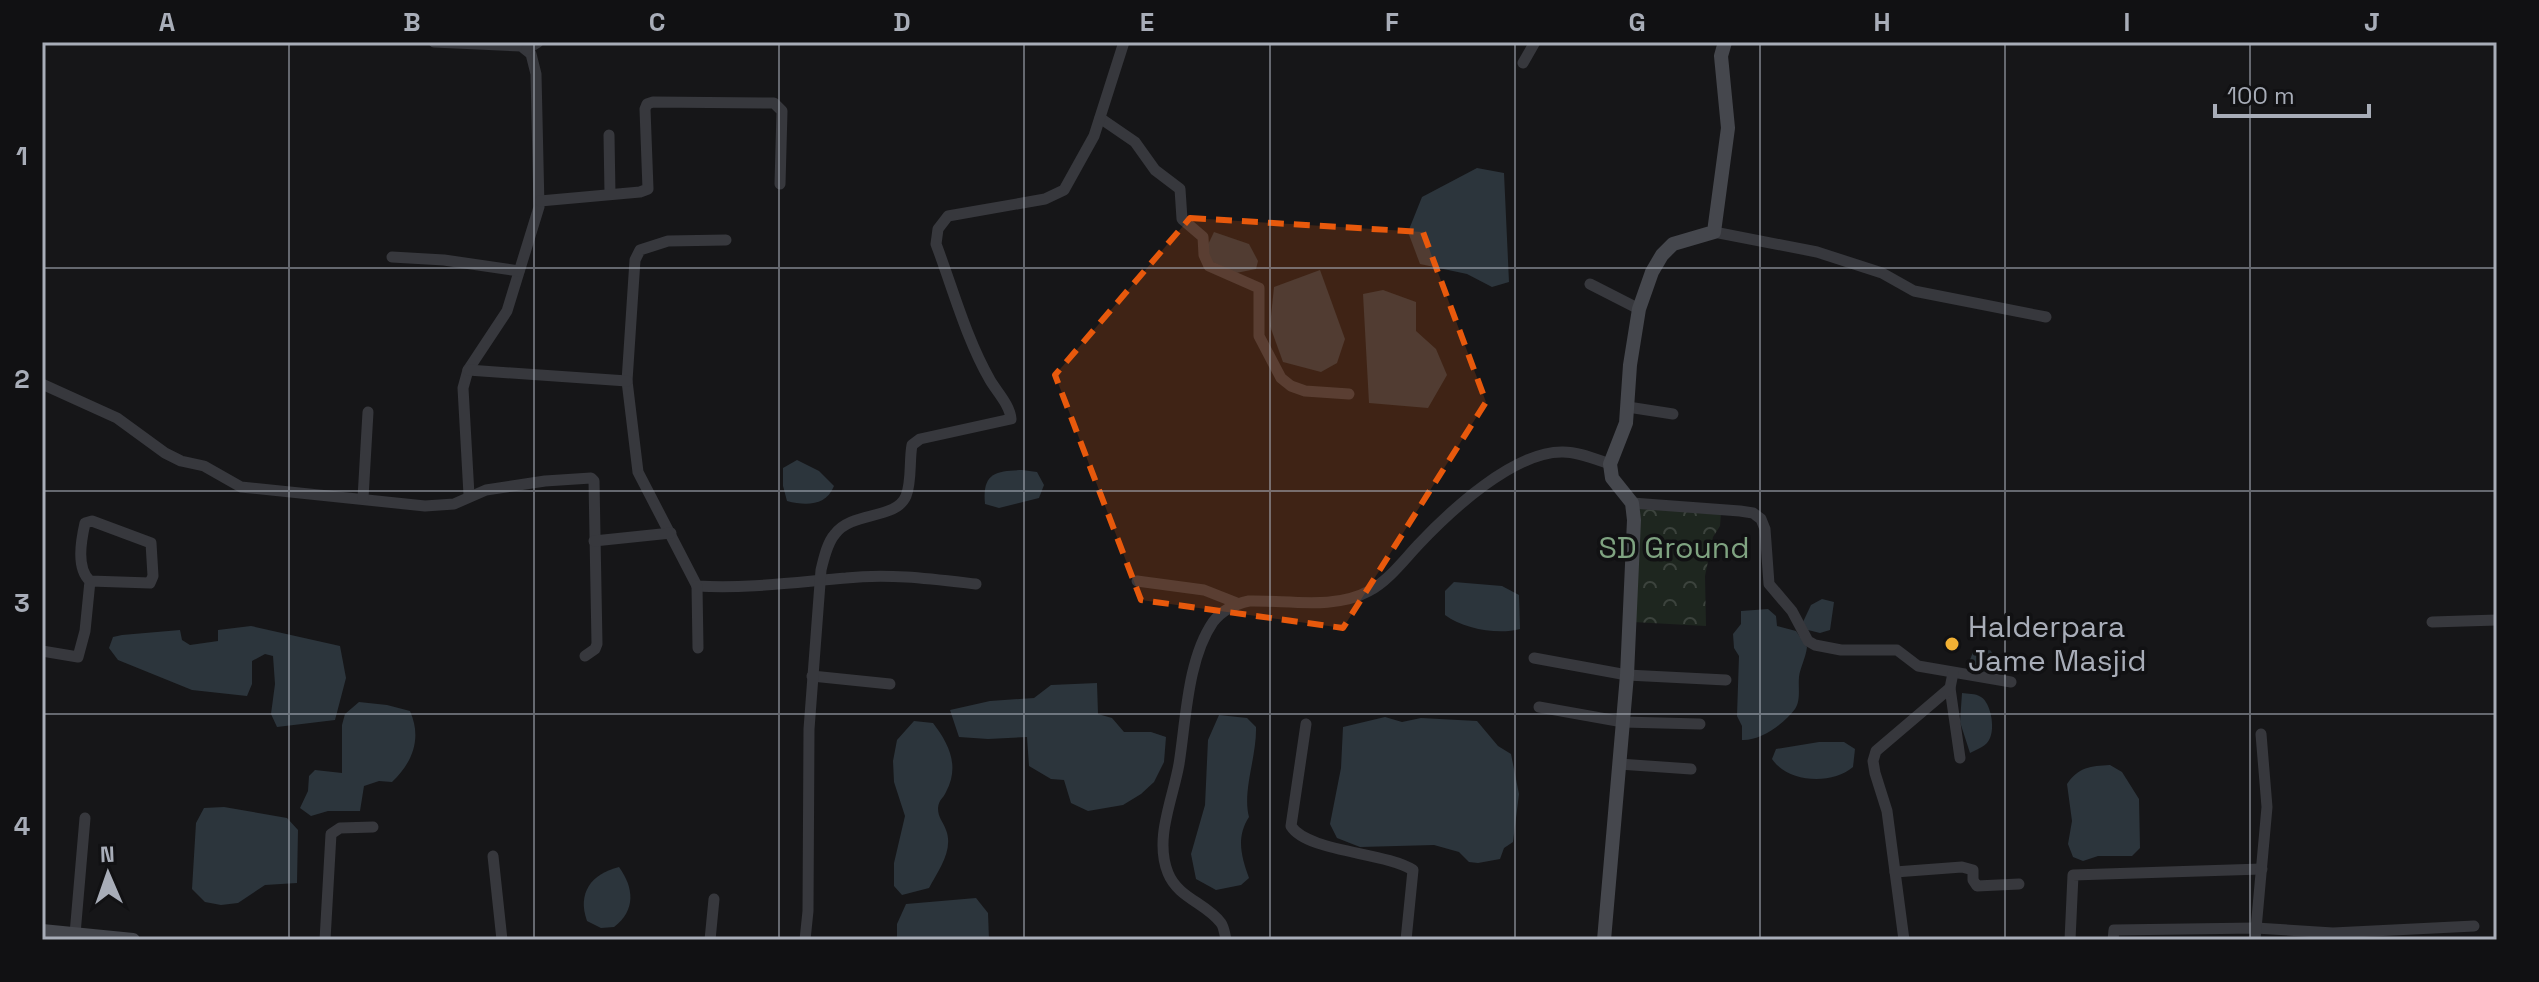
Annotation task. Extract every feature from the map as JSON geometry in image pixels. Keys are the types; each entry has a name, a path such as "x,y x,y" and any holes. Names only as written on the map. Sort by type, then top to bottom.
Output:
{"street":[{"path":"434,42 532,46 536,74 540,201 507,311 468,370 462,402 469,495"},
{"path":"805,940 808,911 809,729 820,581 825,555 835,533 858,518 895,509 902,503 907,494 912,445 927,436 1011,419 1008,407 980,363 969,335 936,244 938,229 948,216 1045,199 1064,190 1094,136 1124,42"},
{"path":"1523,63 1535,42"},
{"path":"1714,232 1728,128 1722,71 1723,43"},
{"path":"540,201 648,189 645,109 647,104 653,102 774,103 779,106 782,111 780,184"},
{"path":"1100,118 1135,142 1155,170 1180,189 1182,219 1203,237 1204,255 1209,266 1259,288 1259,336 1281,378 1305,391 1349,394"},
{"path":"609,135 610,194"},
{"path":"1604,940 1627,675 1634,520 1632,503 1612,478 1610,464 1626,423 1630,365 1639,309 1652,272 1662,255 1673,244 1714,232 1817,252 1882,273 1914,291 2046,317"},
{"path":"698,648 697,586 638,472 627,381 636,255 640,250 668,241 726,240"},
{"path":"392,257 444,260 519,271"},
{"path":"1590,284 1639,309"},
{"path":"468,370 627,381"},
{"path":"42,384 117,418 165,453 181,461 204,466 241,487 425,506 454,504 469,495 545,481 591,478 594,481 597,644 585,656"},
{"path":"1628,407 1673,414"},
{"path":"363,498 368,412"},
{"path":"1137,581 1204,590 1237,603 1328,602 1367,593 1382,583 1432,530 1507,468 1543,454 1561,452 1577,453 1610,464"},
{"path":"1632,503 1753,513 1761,519 1765,529 1769,584 1792,611 1808,641 1823,648 1841,650 1897,650 1918,666 2011,682"},
{"path":"92,521 151,543 153,576 150,583 90,581 84,576 81,565 85,523 92,521"},
{"path":"594,541 671,533"},
{"path":"697,586 730,588 887,577 976,584"},
{"path":"42,651 78,657 85,631 90,581"},
{"path":"1226,940 1222,923 1179,890 1168,874 1164,858 1164,829 1179,765 1186,700 1198,659 1211,625 1220,614 1237,603"},
{"path":"2432,622 2497,620"},
{"path":"1534,658 1627,675 1726,680"},
{"path":"1953,673 1950,688 1960,758"},
{"path":"812,676 890,684"},
{"path":"1904,940 1887,811 1875,773 1876,751 1950,688"},
{"path":"1539,707 1623,722 1700,724"},
{"path":"1306,724 1291,826 1300,835 1317,842 1413,870 1406,940"},
{"path":"2256,934 2267,807 2261,734"},
{"path":"1619,764 1691,769"},
{"path":"75,934 85,818"},
{"path":"325,940 331,834 340,828 373,827"},
{"path":"493,856 502,940"},
{"path":"1895,872 1962,867 1973,870 1973,880 1977,886 2019,884"},
{"path":"2070,940 2073,875 2262,869"},
{"path":"710,940 714,899"},
{"path":"2113,940 2114,930 2358,936 2434,934 2474,926"},
{"path":"42,931 133,940"}],"highlighted area":[{"path":"1190,218 1423,232 1486,402 1343,628 1141,600 1055,375"}],"green space":[{"name":"SD Ground","path":"1636,507 1721,513 1705,576 1706,626 1633,622"}],"shaded area":[{"path":"1477,168 1504,173 1509,282 1492,287 1467,274 1420,264 1408,232 1422,197"},
{"path":"1214,232 1249,244 1258,261 1256,269 1236,273 1202,257"},
{"path":"1320,270 1345,339 1337,363 1321,372 1283,362 1270,326 1274,287"},
{"path":"1383,290 1416,302 1416,331 1436,349 1447,375 1428,408 1369,403 1363,294"},
{"path":"797,460 819,471 834,486 821,501 801,504 787,501 783,468"},
{"path":"1004,471 1037,472 1044,485 1039,498 999,508 985,504 986,486 992,476"},
{"path":"1454,582 1502,586 1519,595 1520,629 1481,630 1445,615 1445,591"},
{"path":"1822,599 1834,602 1830,630 1820,633 1808,630 1803,622 1811,605"},
{"path":"1768,609 1776,616 1777,626 1796,631 1807,647 1799,677 1798,702 1778,726 1756,738 1742,740 1742,726 1737,716 1739,656 1734,648 1733,634 1741,624 1741,611"},
{"path":"251,626 340,646 346,678 335,720 277,727 271,714 275,684 273,656 265,654 252,661 252,684 247,696 192,690 118,660 109,648 113,637 122,635 180,630 182,640 190,645 218,641 218,630"},
{"path":"1990,650 2002,665 2001,673 1980,671 1968,665 1973,652"},
{"path":"1097,683 1098,714 1112,718 1124,732 1151,732 1166,737 1164,762 1154,782 1123,805 1088,811 1071,803 1064,780 1051,779 1029,766 1027,737 959,737 950,710 990,701 1034,698 1051,685"},
{"path":"1962,693 1981,697 1990,710 1992,722 1989,741 1970,753 1960,722"},
{"path":"359,702 410,711 415,740 410,758 392,782 379,781 364,786 360,811 328,811 311,816 300,808 308,791 309,776 315,770 342,773 342,725 345,714"},
{"path":"1219,715 1247,718 1256,727 1247,796 1249,817 1241,839 1249,878 1241,885 1216,890 1196,879 1191,854 1205,805 1208,740"},
{"path":"1385,717 1402,722 1421,718 1477,721 1498,746 1511,754 1519,794 1513,842 1504,848 1500,859 1469,862 1459,852 1434,845 1360,847 1337,838 1330,824 1341,768 1343,727"},
{"path":"914,721 933,723 951,756 950,782 938,808 948,845 944,860 929,888 902,895 894,886 894,863 905,816 894,782 893,761 897,740"},
{"path":"1819,742 1844,742 1855,749 1853,767 1834,777 1811,779 1788,773 1772,759 1776,749"},
{"path":"2110,765 2122,772 2139,799 2140,848 2132,856 2098,856 2083,861 2073,857 2068,844 2072,821 2067,784 2086,768"},
{"path":"224,807 287,818 298,830 297,883 265,885 238,903 221,905 205,902 192,889 196,823 204,808"},
{"path":"619,867 628,883 629,906 614,927 601,928 587,921 585,893 601,874"},
{"path":"976,898 988,913 989,940 897,940 897,924 906,904"}],"place":[{"name":"Halderpara Jame Masjid","path":"1952,644"}]}
